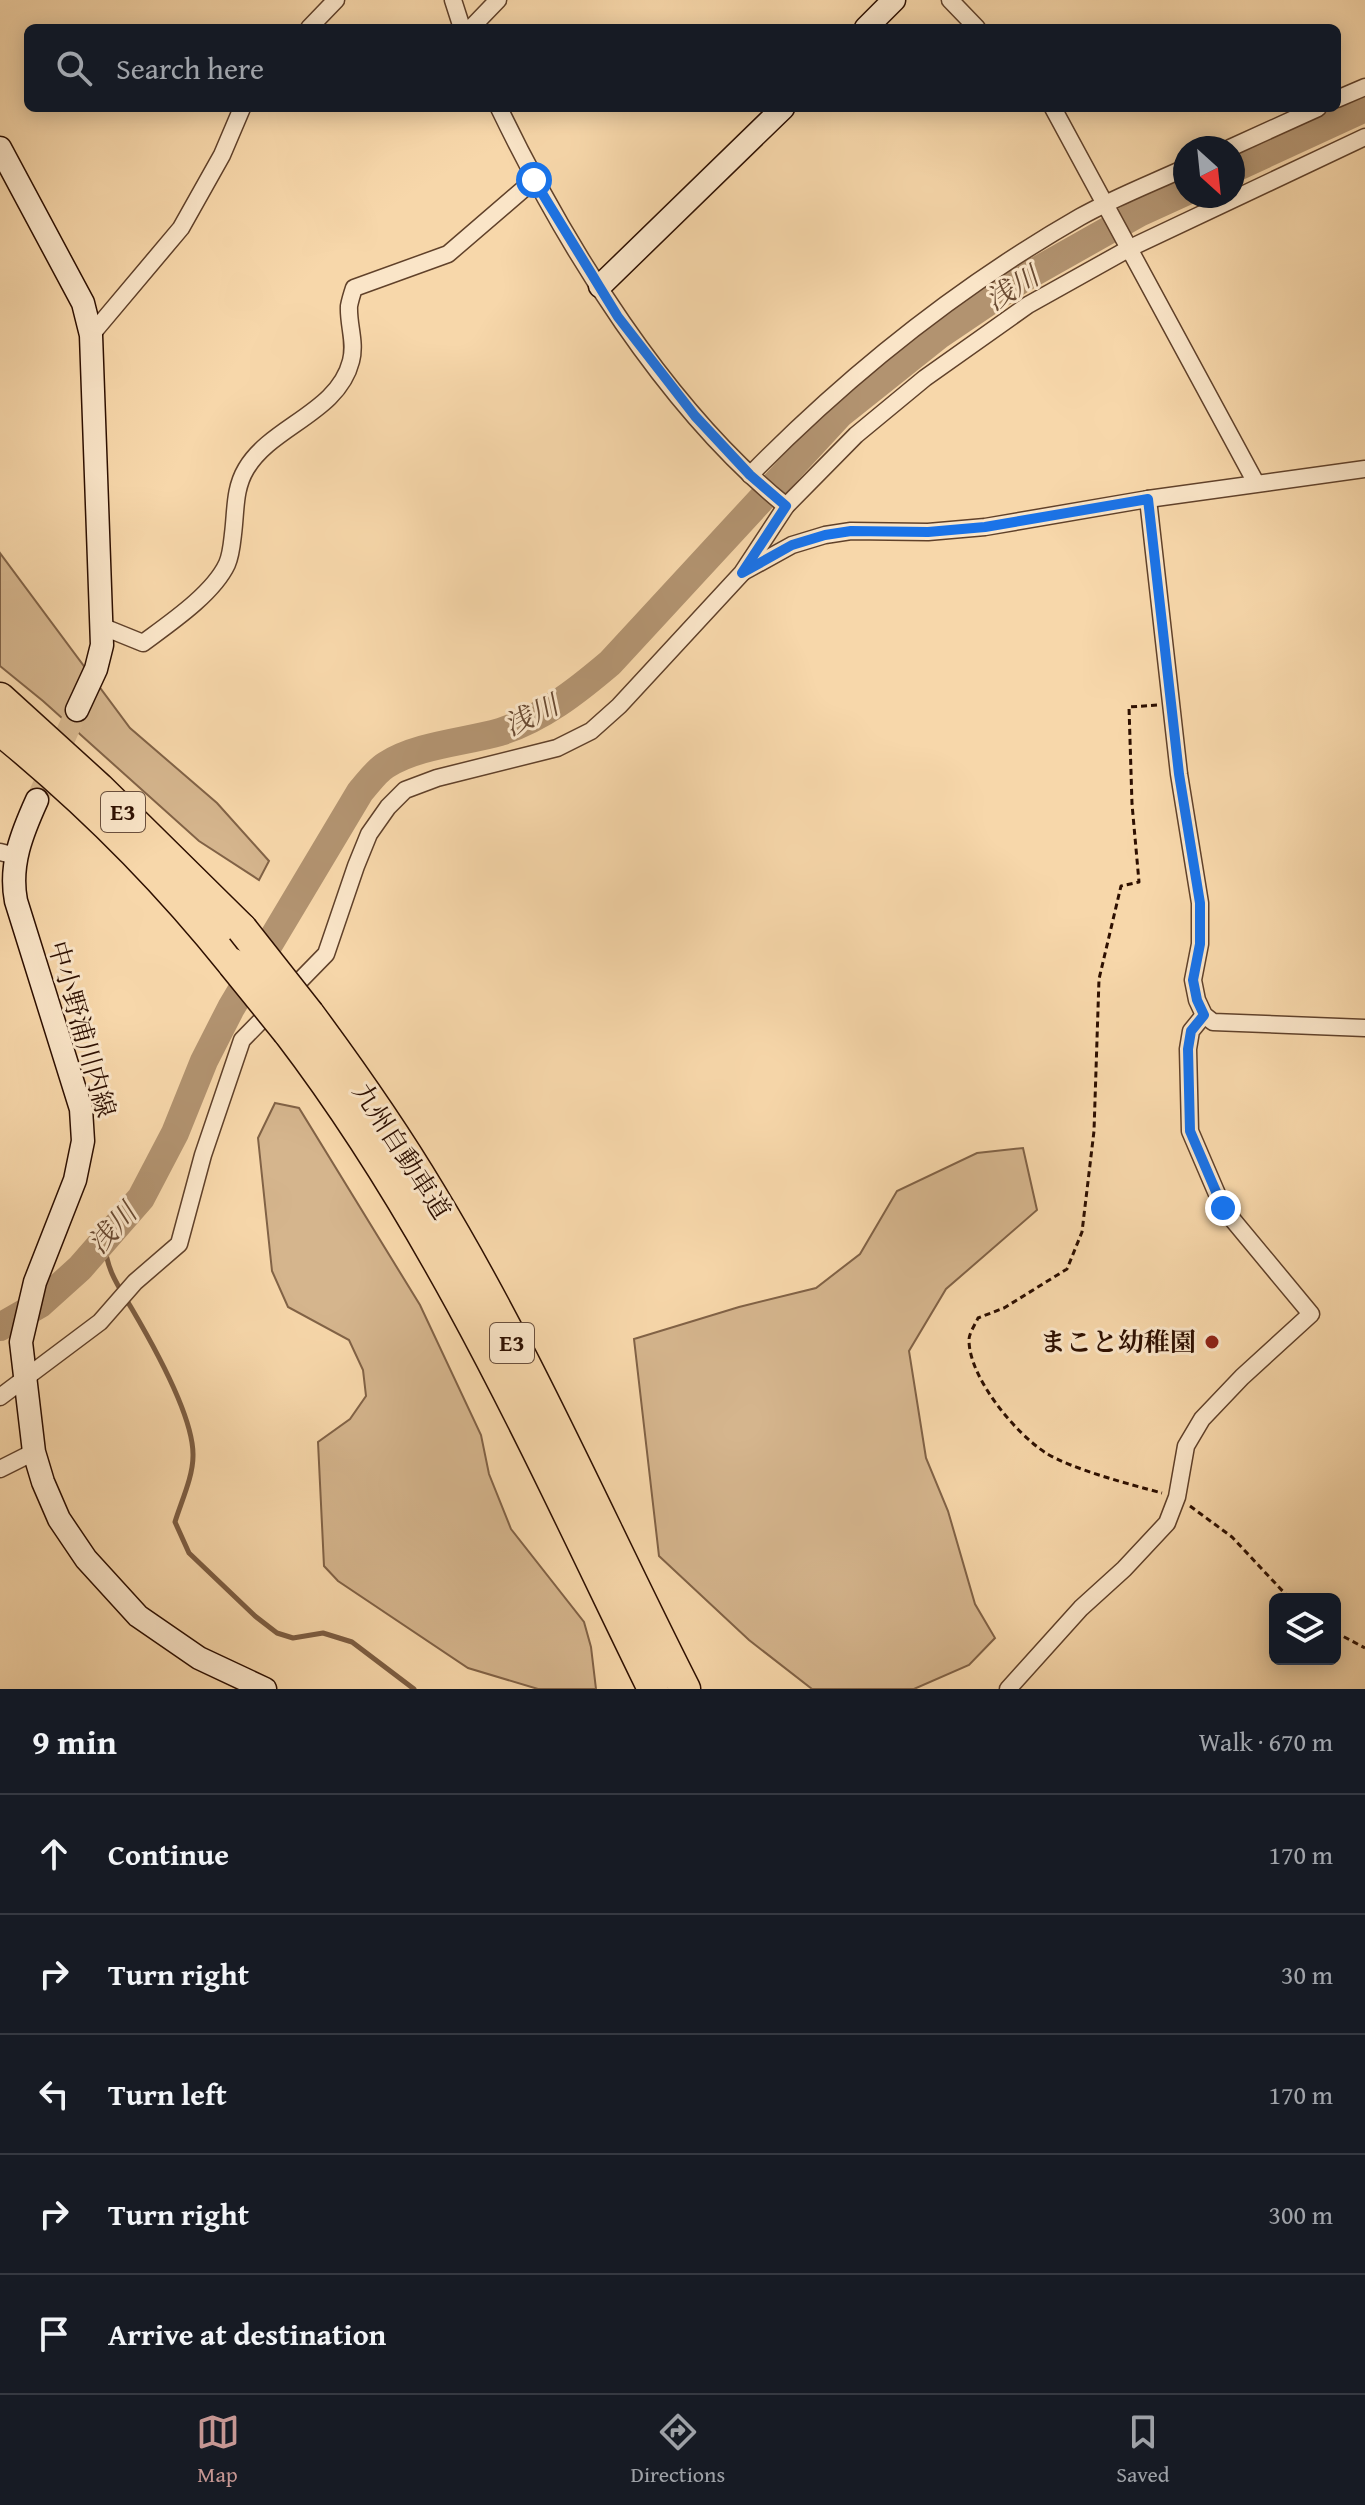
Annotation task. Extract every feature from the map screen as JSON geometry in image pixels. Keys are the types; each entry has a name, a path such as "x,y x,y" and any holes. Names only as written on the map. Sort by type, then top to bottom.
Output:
{"highway":[{"name":"九州自動車道","path":"0,698 99,788 242,929 452,1287 503,1383 653,1689"},
{"name":"九州自動車道","path":"0,730 107,825 199,922 233,964 298,1023 384,1119 432,1195 483,1286 685,1689"}],"main road":[{"path":"870,24 894,0"},
{"path":"600,286 779,112"},
{"path":"0,148 83,303 91,335 102,645 96,669 77,710"},
{"name":"中小野浦川内線","path":"37,800 8,854 16,901 81,1109 83,1141 75,1180 35,1282 21,1342 34,1452 59,1519 86,1559 138,1616 199,1658 265,1689"}],"street":[{"path":"313,24 336,0"},
{"path":"453,0 461,24"},
{"path":"475,24 498,0"},
{"path":"950,0 973,24"},
{"path":"1341,97 1365,87"},
{"path":"91,335 181,228 222,155 240,112"},
{"path":"501,112 534,180 618,317 695,416 752,478 783,503"},
{"path":"1055,112 1256,483"},
{"path":"1245,141 1309,112"},
{"path":"0,1397 100,1322 135,1282 179,1244 203,1155 242,1040 326,954 369,834 405,790 437,778 557,748 591,731 619,706 742,573 783,503 856,435 925,378 1028,305 1127,243 1365,137"},
{"path":"752,478 796,428 846,383 923,321 999,266 1173,174"},
{"path":"101,626 143,643 177,618 215,583 228,563 238,484 251,462 340,384 351,362 353,341 349,307 354,288 448,254 534,180"},
{"path":"742,573 792,545 825,535 851,531 928,532 985,527 1148,499 1365,469"},
{"path":"1148,499 1186,827 1200,903 1200,944 1193,980 1197,1000 1204,1015 1213,1022 1365,1028"},
{"path":"1008,1689 1071,1617 1124,1569 1167,1523 1177,1497 1186,1446 1202,1419 1242,1377 1311,1314 1223,1208 1190,1131 1188,1049 1191,1031 1204,1015"},
{"path":"0,1469 34,1452"}],"path":[{"path":"1173,703 1129,707 1132,804 1139,882 1121,886 1099,979 1094,1131 1082,1232 1067,1269 1004,1308 978,1318 969,1337 981,1384 1007,1417 1046,1453 1071,1465 1177,1497 1232,1537 1284,1593"},
{"path":"1341,1635 1365,1648"}],"shaded area":[{"path":"0,553 130,728 217,803 269,861 259,880 199,841 0,666"},
{"path":"275,1103 299,1108 420,1305 481,1435 489,1474 511,1529 584,1622 591,1647 596,1689 538,1689 468,1668 338,1581 324,1566 318,1442 350,1419 366,1396 363,1370 349,1340 288,1307 272,1271 258,1138"},
{"path":"1023,1148 1037,1210 946,1289 909,1351 926,1458 948,1511 975,1604 995,1638 969,1665 914,1689 812,1689 749,1640 659,1556 634,1339 739,1307 816,1288 860,1254 897,1191 977,1153"}],"waterway":[{"name":"浅川","path":"1245,163 1365,108"},
{"name":"浅川","path":"0,1327 40,1304 80,1268 141,1198 175,1133 204,1061 231,1008 360,792 379,770 412,753 516,726 572,693 610,663 840,414 938,336 1022,279 1139,213 1173,197"},
{"path":"104,1241 114,1277 160,1360 187,1422 193,1456 189,1481 175,1522 189,1553 277,1633 293,1638 323,1633 352,1642 414,1689"}],"tunnel":[{"path":"37,800 77,710"}],"place":[{"name":"まこと幼稚園","path":"1212,1342"}],"route":[{"path":"534,180 618,317 695,416 750,475 786,506 742,573 792,545 825,535 851,531 928,532 985,527 1148,499 1179,774 1200,903 1200,944 1193,980 1204,1015 1191,1031 1188,1049 1186,1068 1190,1131 1223,1208"}]}
